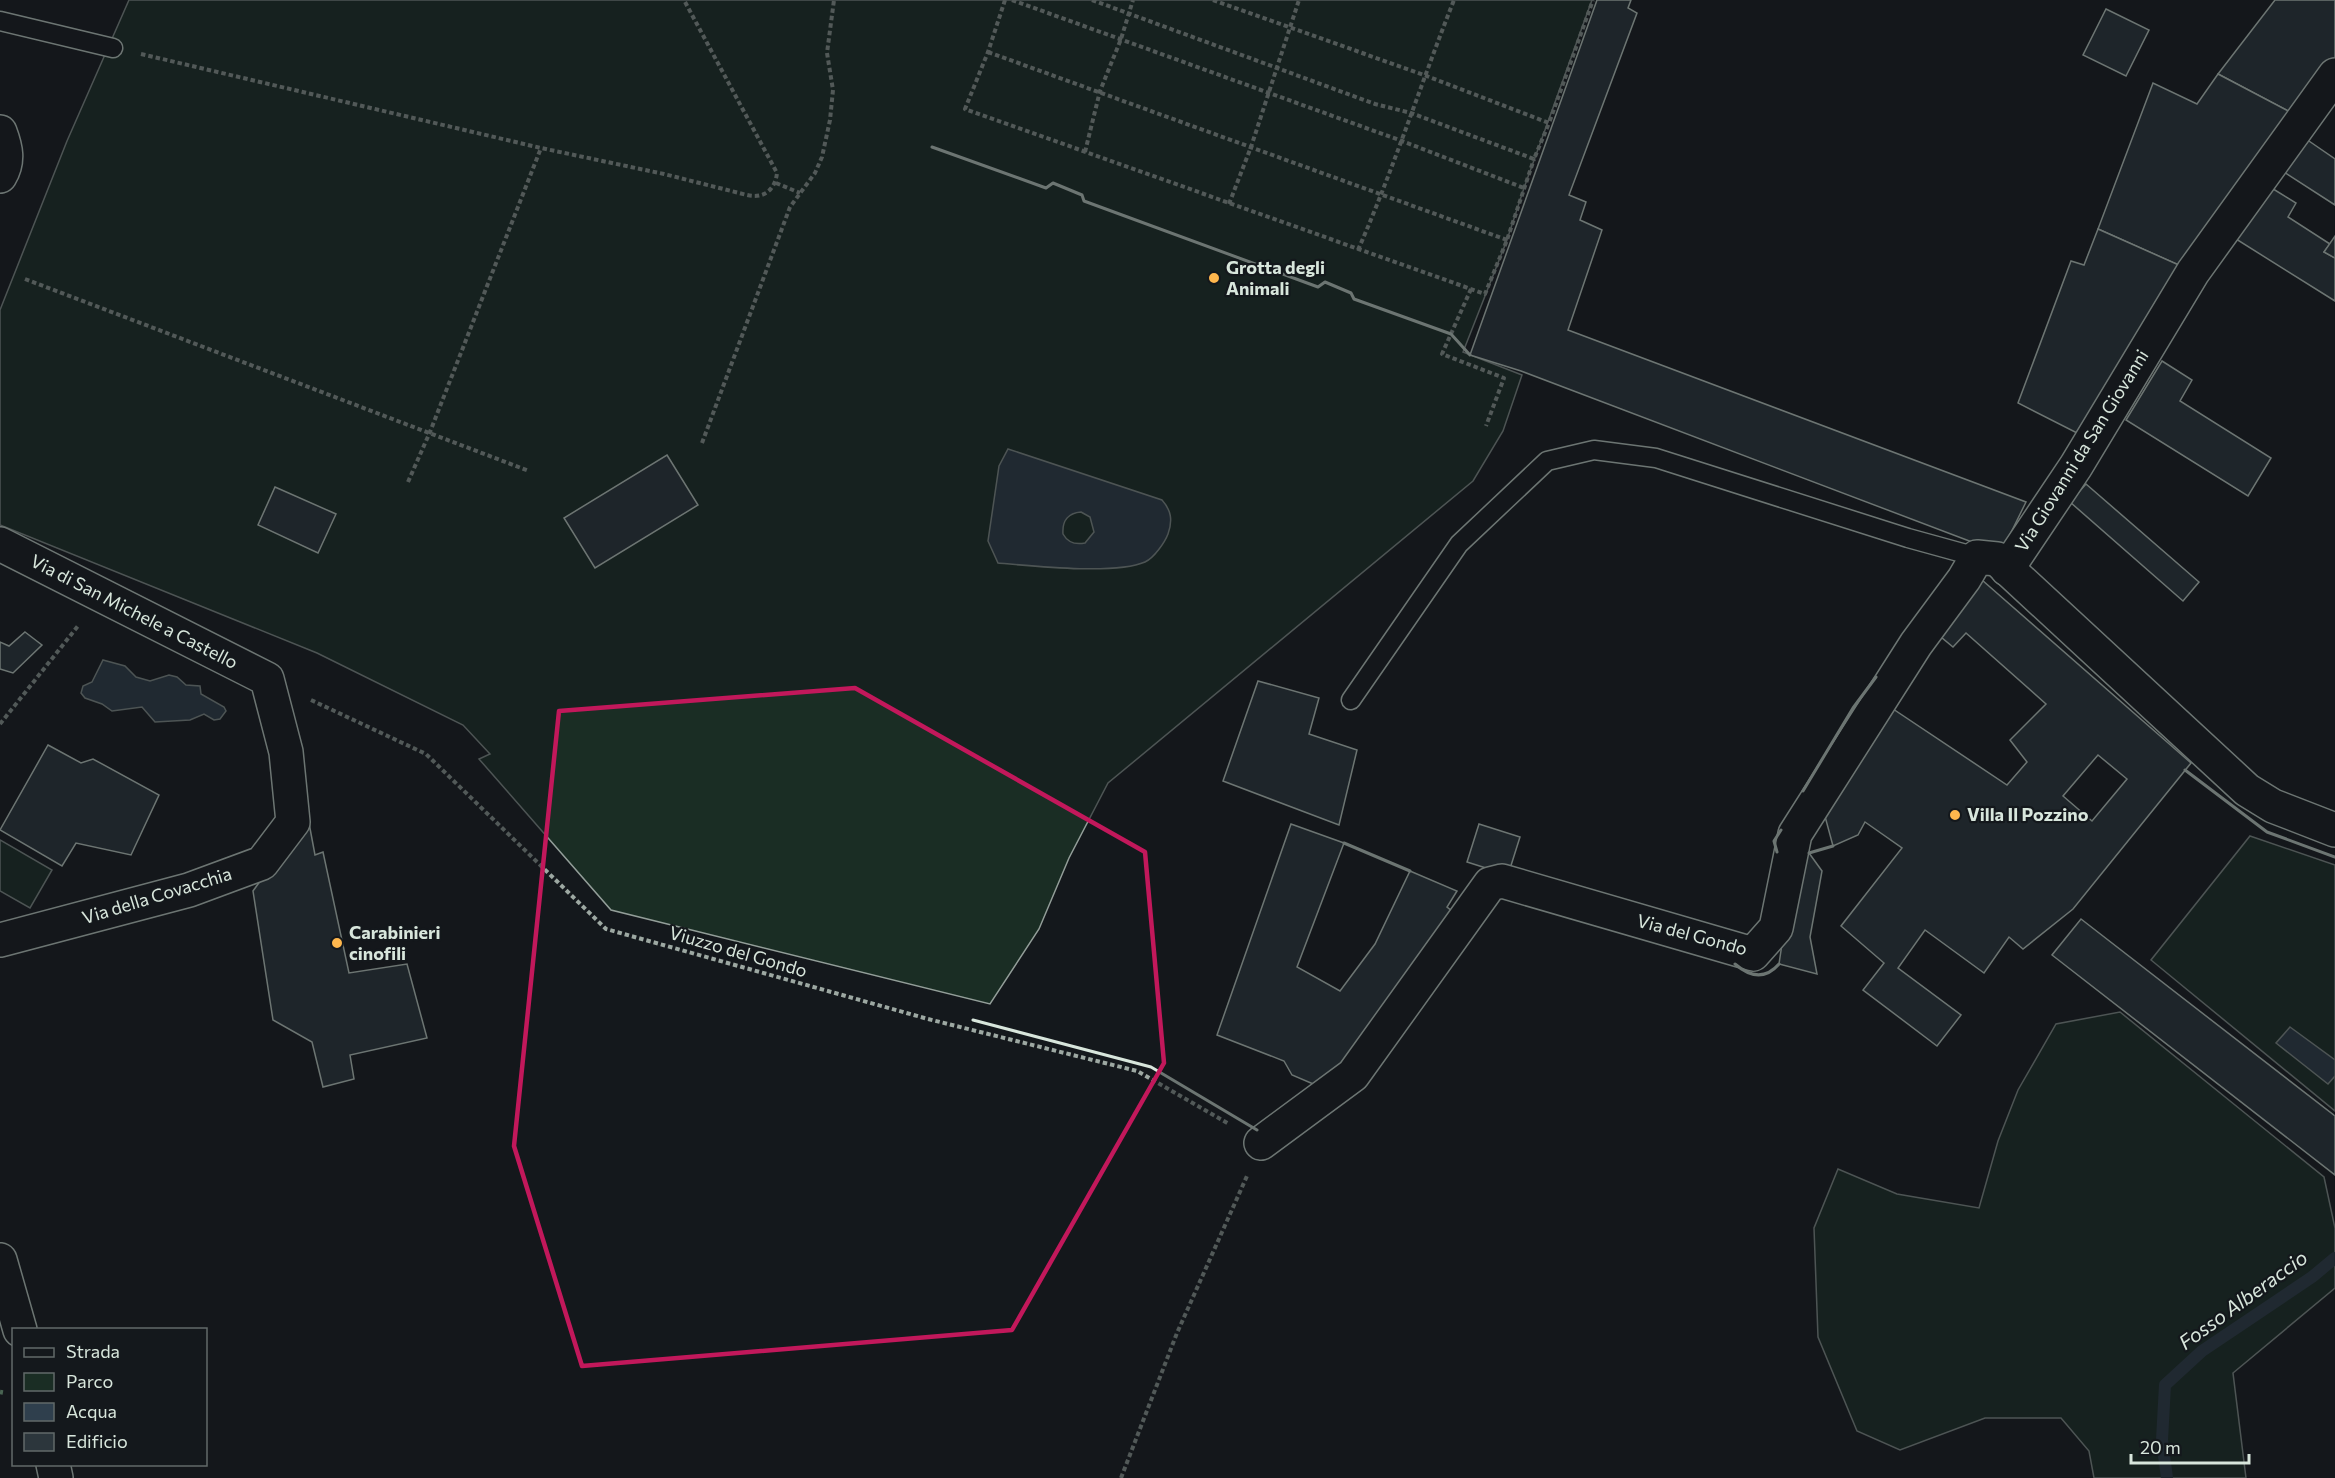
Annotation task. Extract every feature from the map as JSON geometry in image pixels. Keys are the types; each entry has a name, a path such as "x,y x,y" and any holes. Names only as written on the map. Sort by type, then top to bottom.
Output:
{"street":[{"name":"Via Giovanni da San Giovanni","path":"2335,75 2193,272 2076,466 2007,569 2247,790 2273,806 2335,830"},
{"path":"0,132 6,146 6,166 0,176"},
{"name":"Via di San Michele a Castello","path":"0,544 267,679"},
{"path":"1977,557 1997,559 2007,569"},
{"name":"Via del Gondo","path":"1261,1143 1353,1075 1490,884 1502,881 1753,954 1776,928 1795,834 1916,644 1964,579 1977,557"},
{"name":"Via della Covacchia","path":"0,940 189,890 262,863 293,822 286,752 267,679"},
{"path":"0,1260 20,1328"}],"lane":[{"path":"0,21 113,48"},
{"path":"1351,700 1460,543 1547,461 1594,450 1656,458 1908,538 1977,557"}],"path":[{"path":"113,48 541,148 664,174 753,197 765,194 776,183 777,173 684,0"},
{"path":"702,443 790,207 815,173 822,157 830,120 833,90 827,53 834,0"},
{"path":"1005,0 988,52 965,109 1485,294 1507,240 1534,159 1593,0"},
{"path":"1012,0 1402,141 1524,188"},
{"path":"1092,0 1375,104 1411,113 1534,159"},
{"path":"1085,152 1100,91 1121,39 1133,0"},
{"path":"1213,0 1424,75 1549,123"},
{"path":"1229,204 1251,147 1299,0"},
{"path":"1358,250 1382,195 1424,75 1454,0"},
{"path":"988,52 1507,240"},
{"path":"408,482 541,148"},
{"path":"776,183 800,193"},
{"path":"25,279 529,471"},
{"path":"1471,288 1442,354 1504,378 1486,426"},
{"path":"0,724 95,606 99,594"},
{"name":"Viuzzo del Gondo","path":"267,679 426,754 606,929 928,1019 1137,1071 1261,1143"},
{"path":"1121,1478 1177,1333 1261,1143"}],"highlighted area":[{"path":"855,688 1145,852 1164,1063 1012,1330 582,1366 514,1146 559,711"}],"green space":[{"path":"129,0 1592,0 1507,240 1463,352 1522,375 1503,431 1473,481 1108,783 1069,858 1039,929 990,1004 611,910 479,759 490,754 463,725 317,653 0,525 0,310 67,141"},
{"path":"2250,836 2335,865 2335,1111 2151,960"},
{"path":"0,840 52,870 30,908 0,891"},
{"path":"2120,1012 2324,1177 2335,1228 2335,1288 2233,1373 2246,1478 2094,1478 2089,1451 2061,1418 1985,1418 1900,1450 1857,1431 1818,1337 1814,1228 1838,1169 1897,1194 1979,1208 1998,1141 2018,1090 2056,1024"}],"water":[{"path":"1008,449 1162,500 1170,516 1168,534 1152,557 1145,562 1131,566 1073,569 998,563 988,541 999,466","holes":["1081,512 1090,517 1094,532 1085,543 1072,543 1065,537 1064,525 1069,516"]},
{"path":"103,660 125,666 136,677 150,681 169,675 177,677 186,685 200,686 201,694 224,707 226,711 220,719 214,720 204,714 190,720 155,722 142,707 112,711 102,704 85,698 81,693 83,686 92,682"},
{"path":"2290,1027 2335,1060 2335,1076 2328,1084 2276,1043"}],"building":[{"path":"1597,0 1631,0 1628,8 1637,13 1569,195 1586,202 1580,220 1602,230 1568,330 2026,502 2001,553 1521,371 1470,355"},
{"path":"2275,0 2335,0 2335,65 2296,115 2218,74"},
{"path":"2106,9 2149,30 2126,76 2083,55"},
{"path":"2218,74 2296,115 2190,270 2098,229 2153,83 2197,104"},
{"path":"2306,139 2335,159 2335,205 2284,172"},
{"path":"2270,187 2296,203 2288,217 2330,244 2324,252 2335,258 2335,301 2236,239"},
{"path":"2098,229 2190,270 2081,435 2018,403 2071,261 2084,265"},
{"path":"2335,236 2335,258 2324,252"},
{"path":"2162,361 2192,380 2180,401 2271,458 2248,496 2126,420"},
{"path":"667,455 698,505 595,568 564,518"},
{"path":"2086,484 2199,582 2183,601 2070,502"},
{"path":"275,487 336,514 318,553 258,525"},
{"name":"Villa Il Pozzino","path":"1974,573 2191,763 2073,909 2023,949 2009,937 1984,973 1925,930 1898,968 1961,1015 1937,1046 1863,990 1884,963 1841,926 1902,848 1865,822 1858,835 1833,846 1823,809 1890,707 2007,785 2027,762 2010,740 2046,704 1966,633 1953,647 1935,632","holes":["2098,755 2127,779 2092,821 2063,796"]},
{"path":"25,632 42,645 13,673 0,669 0,642 9,646"},
{"path":"1258,681 1319,698 1309,734 1357,750 1339,825 1223,781"},
{"path":"48,745 81,763 93,759 159,795 131,855 76,843 62,866 0,830"},
{"path":"309,823 315,855 323,852 349,973 407,964 427,1038 350,1055 354,1079 323,1087 312,1042 273,1020 253,891 299,827"},
{"path":"1291,824 1344,843 1297,967 1340,991 1375,944 1410,871 1457,891 1447,907 1457,915 1325,1089 1292,1075 1284,1061 1217,1035"},
{"path":"1479,824 1520,837 1508,875 1467,862"},
{"path":"1809,853 1822,871 1810,937 1817,974 1779,964 1791,884"},
{"path":"2081,919 2335,1116 2335,1175 2052,955"}],"waterway":[{"name":"Fosso Alberaccio","path":"2167,1478 2162,1440 2165,1385 2202,1351 2312,1277 2335,1258"}],"hedge":[{"path":"0,1392 6,1393"}],"wall":[{"path":"932,147 1046,188 1053,183 1082,195 1084,201 1318,287 1325,282 1351,293 1354,299 1451,334 1470,355"},
{"path":"1803,791 1853,708 1876,677"},
{"path":"2185,770 2267,832 2335,857"},
{"path":"1777,852 1774,841 1781,830"},
{"path":"1344,843 1410,871"},
{"path":"1809,853 1833,846"},
{"path":"1735,964 1746,972 1757,975 1768,973 1779,964"},
{"path":"973,1020 1151,1067 1257,1130"}],"place":[{"name":"Grotta degli Animali","path":"1214,278"},
{"name":"Villa Il Pozzino","path":"1955,815"},
{"name":"Carabinieri cinofili","path":"337,943"}]}
